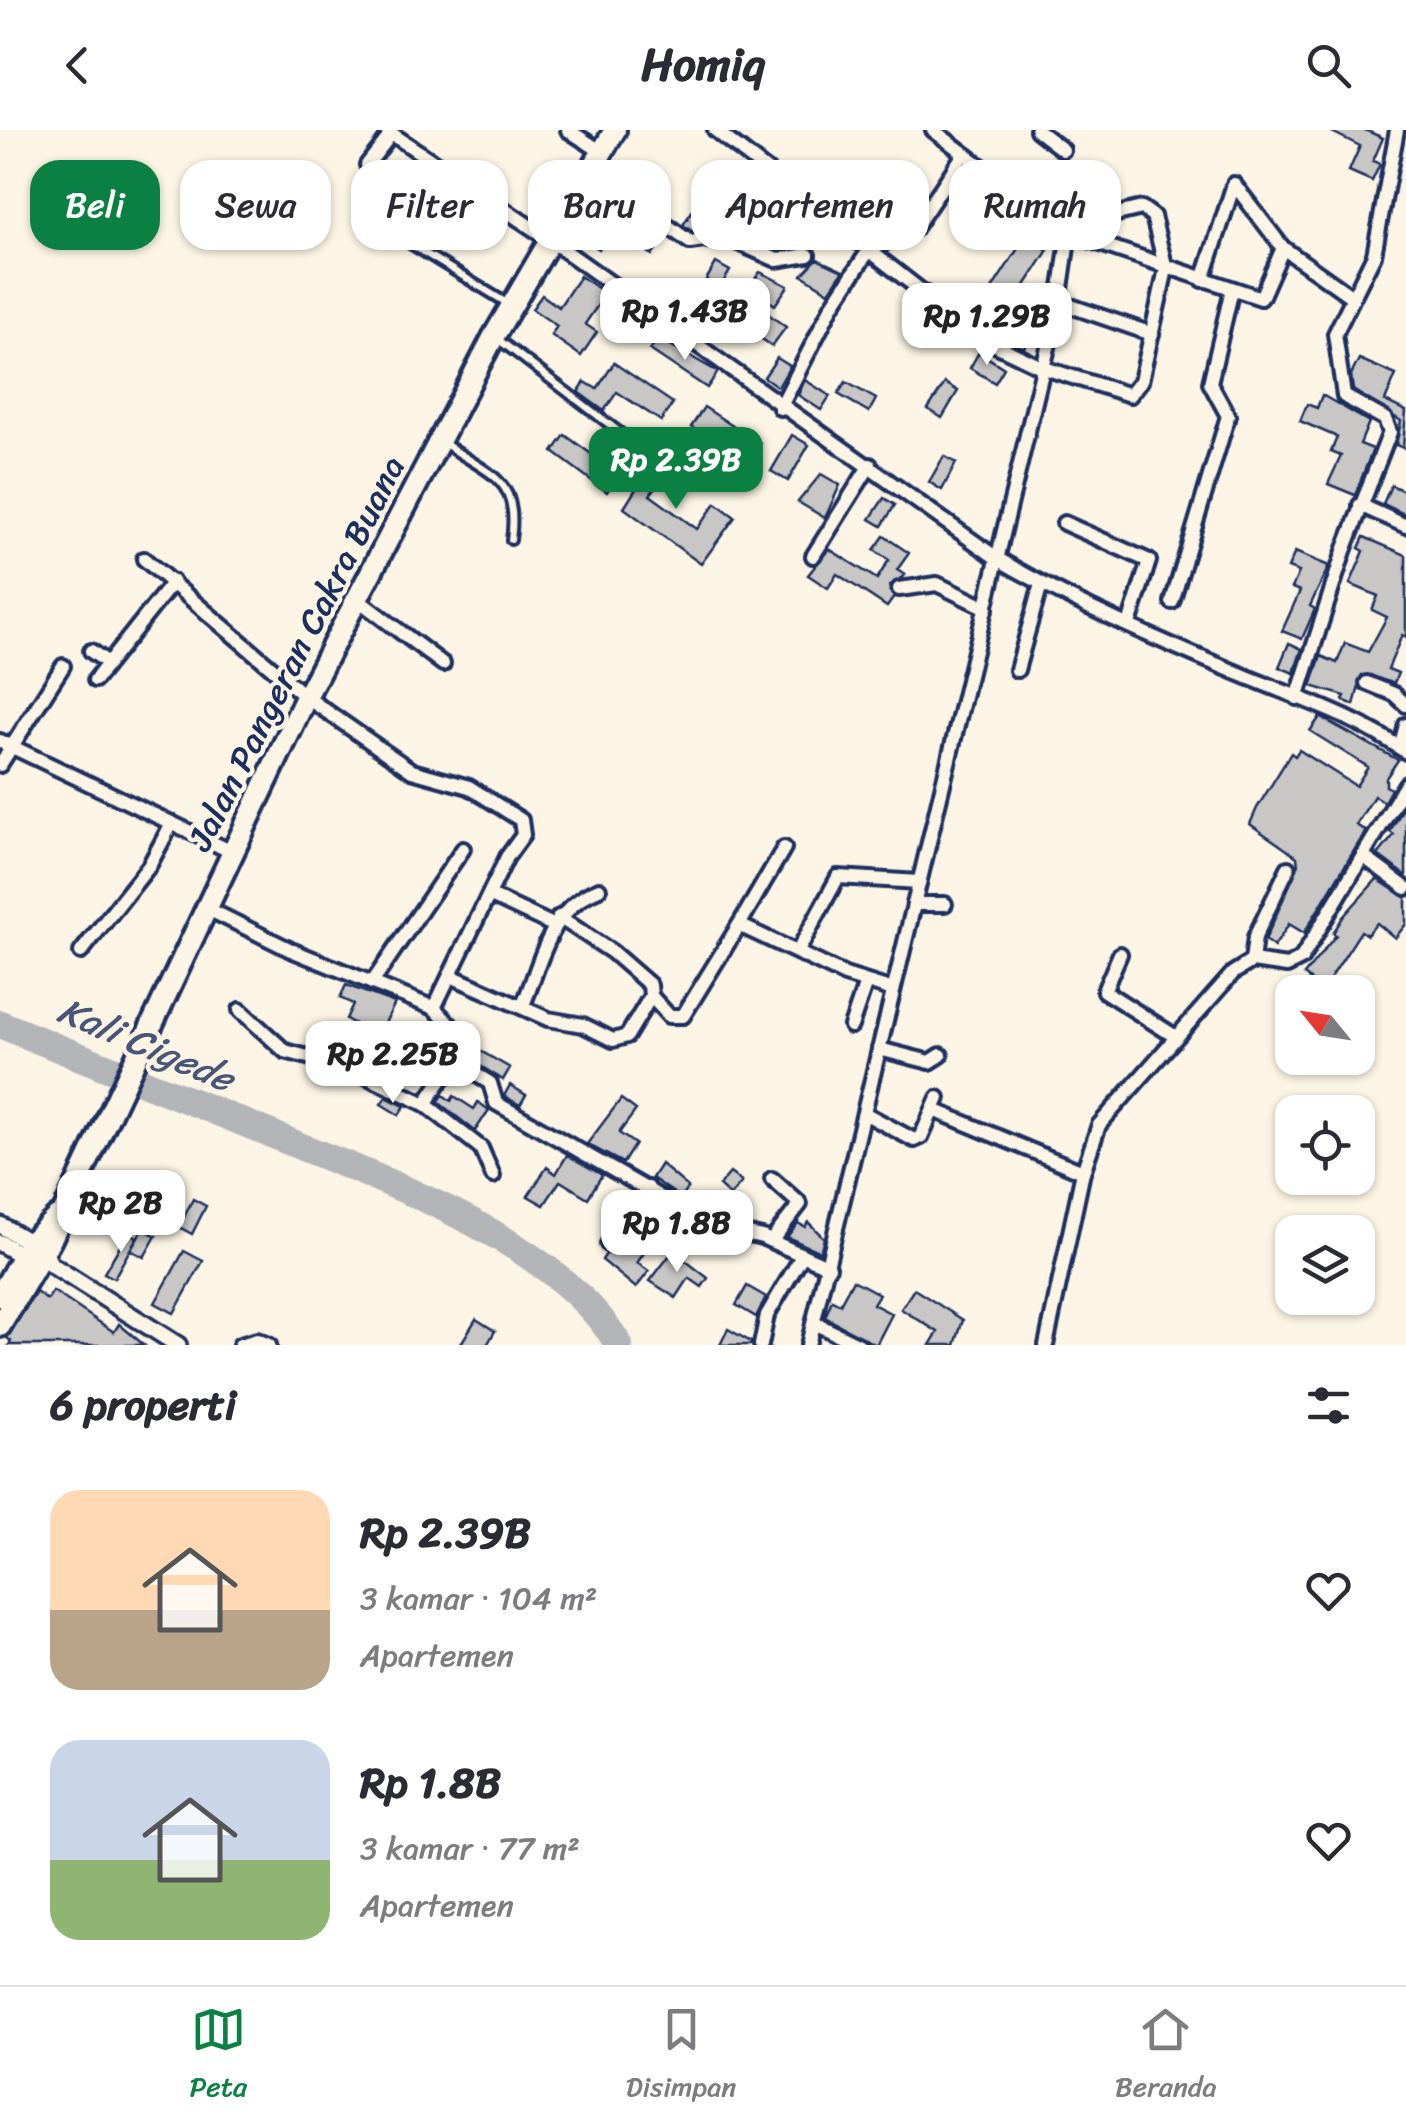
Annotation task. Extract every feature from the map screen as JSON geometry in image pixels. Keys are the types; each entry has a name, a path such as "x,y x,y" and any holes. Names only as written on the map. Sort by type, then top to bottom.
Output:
{"main road":[{"name":"Jalan Pangeran Cakra Buana","path":"597,160 616,130"},
{"name":"Jalan Pangeran Cakra Buana","path":"37,1256 150,1032 306,697 439,439 544,250"},
{"path":"0,1296 37,1256"},
{"path":"0,1326 37,1256"}],"street":[{"path":"568,130 602,152"},
{"path":"715,130 754,160"},
{"path":"932,130 972,160"},
{"path":"1037,130 1063,150"},
{"path":"1297,698 1360,505 1390,432 1385,419 1344,396 1335,334 1374,255 1397,130"},
{"path":"370,160 389,132 528,225"},
{"path":"929,206 964,154"},
{"path":"1203,280 1234,184 1282,248 1352,297"},
{"path":"780,408 832,306 869,250 983,339 1041,367 1130,395 1141,381 1166,269 1153,216 1146,209 1121,216"},
{"path":"671,228 690,242 725,237 784,261 808,255"},
{"path":"1120,250 1166,269 1261,298 1282,248"},
{"path":"564,250 998,560 1128,624 1353,720 1403,750 1406,725"},
{"path":"808,1345 998,560 1068,250"},
{"path":"1172,602 1228,416 1210,383 1232,289"},
{"path":"1059,302 1152,334"},
{"path":"813,556 870,466"},
{"path":"1360,505 1406,526"},
{"path":"1064,522 1149,561 1128,624"},
{"path":"144,558 306,697 412,771 468,787 522,820 524,835 507,857 434,1008"},
{"path":"95,680 173,582"},
{"path":"899,589 938,584 986,608"},
{"path":"1018,670 1041,584"},
{"path":"357,599 443,664"},
{"path":"91,651 108,663"},
{"path":"0,765 6,744 63,666"},
{"path":"1367,683 1394,694 1406,705"},
{"path":"6,744 232,852"},
{"path":"1046,1345 1083,1172 1099,1125 1233,973 1252,961 1297,964 1406,784"},
{"path":"80,952 149,866 172,823"},
{"path":"491,896 557,922 646,980 651,996 669,1016 683,1016 784,848"},
{"path":"372,983 463,849"},
{"path":"1364,858 1406,888"},
{"path":"1252,961 1255,937 1288,868"},
{"path":"798,951 838,877 919,882"},
{"path":"523,1005 557,922 575,898 599,889"},
{"path":"914,904 945,904"},
{"path":"206,908 434,1008 458,1034 454,1061 424,1104"},
{"path":"739,926 893,990"},
{"path":"1120,954 1102,988 1176,1036"},
{"path":"451,976 548,1019 619,1040 633,1029 651,996"},
{"path":"852,1026 866,982"},
{"path":"240,1010 285,1051 346,1067 424,1104 481,1148 493,1176"},
{"path":"879,1048 930,1062 941,1055"},
{"path":"454,1061 490,1083 496,1102 718,1230 772,1240 828,1266"},
{"path":"866,1114 914,1140 921,1137 937,1105 1083,1172"},
{"path":"772,1179 800,1204 772,1240"},
{"path":"608,1244 648,1188"},
{"path":"0,1225 37,1256 178,1345"},
{"path":"0,1243 37,1256"},
{"path":"761,1345 767,1315 802,1256"},
{"path":"814,1324 860,1345"},
{"path":"240,1345 257,1340 270,1345"}],"lane":[{"path":"419,250 510,306"},
{"path":"494,336 640,447"},
{"path":"439,439 508,489 515,509 511,540"}],"building":[{"path":"1328,130 1365,130 1383,138 1373,161 1380,164 1372,181 1349,171 1360,146"},
{"path":"691,213 691,231 683,225"},
{"path":"1017,250 1048,250 1008,312 986,298"},
{"path":"817,259 843,271 829,292 802,275"},
{"path":"716,263 730,271 719,289 706,280"},
{"path":"760,272 788,286 775,305 749,287"},
{"path":"580,276 641,317 634,329 598,305 585,324 597,332 581,356 551,335 557,326 532,309 542,295 559,307"},
{"path":"687,297 721,321 714,331 679,308"},
{"path":"760,308 786,327 772,346 746,328"},
{"path":"1006,326 1029,335 1024,348 1002,337"},
{"path":"658,338 718,372 707,388 650,350"},
{"path":"979,352 1004,368 995,383 970,368"},
{"path":"777,358 790,366 778,387 764,377"},
{"path":"1359,359 1396,375 1385,401 1406,411 1403,448 1396,445 1401,421 1353,390 1351,375"},
{"path":"614,363 673,403 661,421 617,392 604,411 578,392 585,382 597,389"},
{"path":"805,380 830,396 821,410 798,395"},
{"path":"846,382 876,399 869,412 838,394"},
{"path":"945,383 958,391 942,418 928,409"},
{"path":"1322,395 1369,422 1360,444 1373,449 1355,495 1328,484 1341,456 1331,452 1337,437 1300,421 1307,404 1317,408"},
{"path":"704,407 760,444 747,462 691,427"},
{"path":"565,435 619,474 607,492 553,452"},
{"path":"792,435 809,445 788,481 771,471"},
{"path":"666,441 682,452 650,495 697,529 716,503 735,517 701,564 624,508"},
{"path":"944,456 956,463 942,490 929,482"},
{"path":"821,474 840,485 825,518 798,502"},
{"path":"1391,485 1406,492 1406,515 1383,504"},
{"path":"884,498 895,505 882,526 870,519"},
{"path":"884,536 909,553 897,570 905,575 890,586 894,597 887,607 837,574 828,588 808,575 829,549 877,579 889,560 874,550"},
{"path":"1364,537 1406,555 1406,637 1402,635 1388,669 1398,673 1394,683 1362,675 1354,705 1343,700 1345,696 1311,686 1321,656 1337,663 1345,643 1368,652 1387,617 1372,610 1378,596 1350,584 1364,551 1359,548"},
{"path":"1295,552 1329,566 1310,606 1315,609 1302,639 1282,631 1300,591 1292,588 1299,572 1288,568"},
{"path":"1289,643 1302,649 1294,673 1279,667"},
{"path":"1320,717 1398,760 1386,778 1386,786 1391,789 1384,802 1374,796 1356,825 1366,831 1304,933 1289,924 1274,947 1265,940 1298,866 1297,857 1250,824 1257,808 1291,753 1295,756 1299,750 1356,786 1368,767 1310,731"},
{"path":"1406,803 1406,876 1378,855 1394,835 1390,832"},
{"path":"1377,879 1406,898 1406,924 1395,938 1377,923 1367,935 1361,931 1333,975 1304,975 1336,935 1333,933"},
{"path":"346,985 395,1003 378,1037 346,1019 353,1004 340,998"},
{"path":"477,1049 510,1068 503,1080 471,1060"},
{"path":"510,1085 526,1095 520,1105 504,1096"},
{"path":"443,1095 451,1101 454,1096 474,1109 478,1102 489,1110 475,1131 438,1102"},
{"path":"386,1097 405,1106 399,1115 381,1104"},
{"path":"621,1099 636,1110 619,1133 635,1144 623,1163 587,1144"},
{"path":"567,1155 602,1175 588,1198 560,1181 544,1205 528,1196 547,1167 556,1174"},
{"path":"661,1164 688,1187 681,1198 652,1178"},
{"path":"730,1173 742,1182 730,1196 719,1186"},
{"path":"193,1199 206,1206 192,1234 179,1227"},
{"path":"654,1205 676,1217 665,1234 660,1230 637,1263 649,1271 636,1288 602,1260 606,1254 617,1253 630,1235 633,1237"},
{"path":"808,1222 824,1238 820,1252 787,1237 798,1223 805,1227"},
{"path":"143,1228 156,1236 144,1257 130,1250"},
{"path":"128,1232 137,1237 114,1278 104,1273"},
{"path":"184,1251 203,1261 174,1313 155,1303"},
{"path":"673,1251 708,1278 702,1287 689,1278 676,1298 650,1281"},
{"path":"853,1280 879,1294 873,1304 892,1314 876,1345 825,1317 832,1300 840,1304"},
{"path":"747,1286 766,1297 756,1317 736,1305"},
{"path":"914,1289 963,1320 955,1345 930,1345 938,1332 901,1309"},
{"path":"53,1291 114,1332 119,1324 144,1345 9,1345 11,1341 7,1338 36,1292 47,1300"},
{"path":"476,1319 495,1331 487,1345 460,1345"},
{"path":"728,1329 751,1342 751,1345 720,1345"}],"waterway":[{"name":"Kali Cigede","path":"0,1024 387,1182 477,1225 559,1278 592,1310 619,1345"}]}
